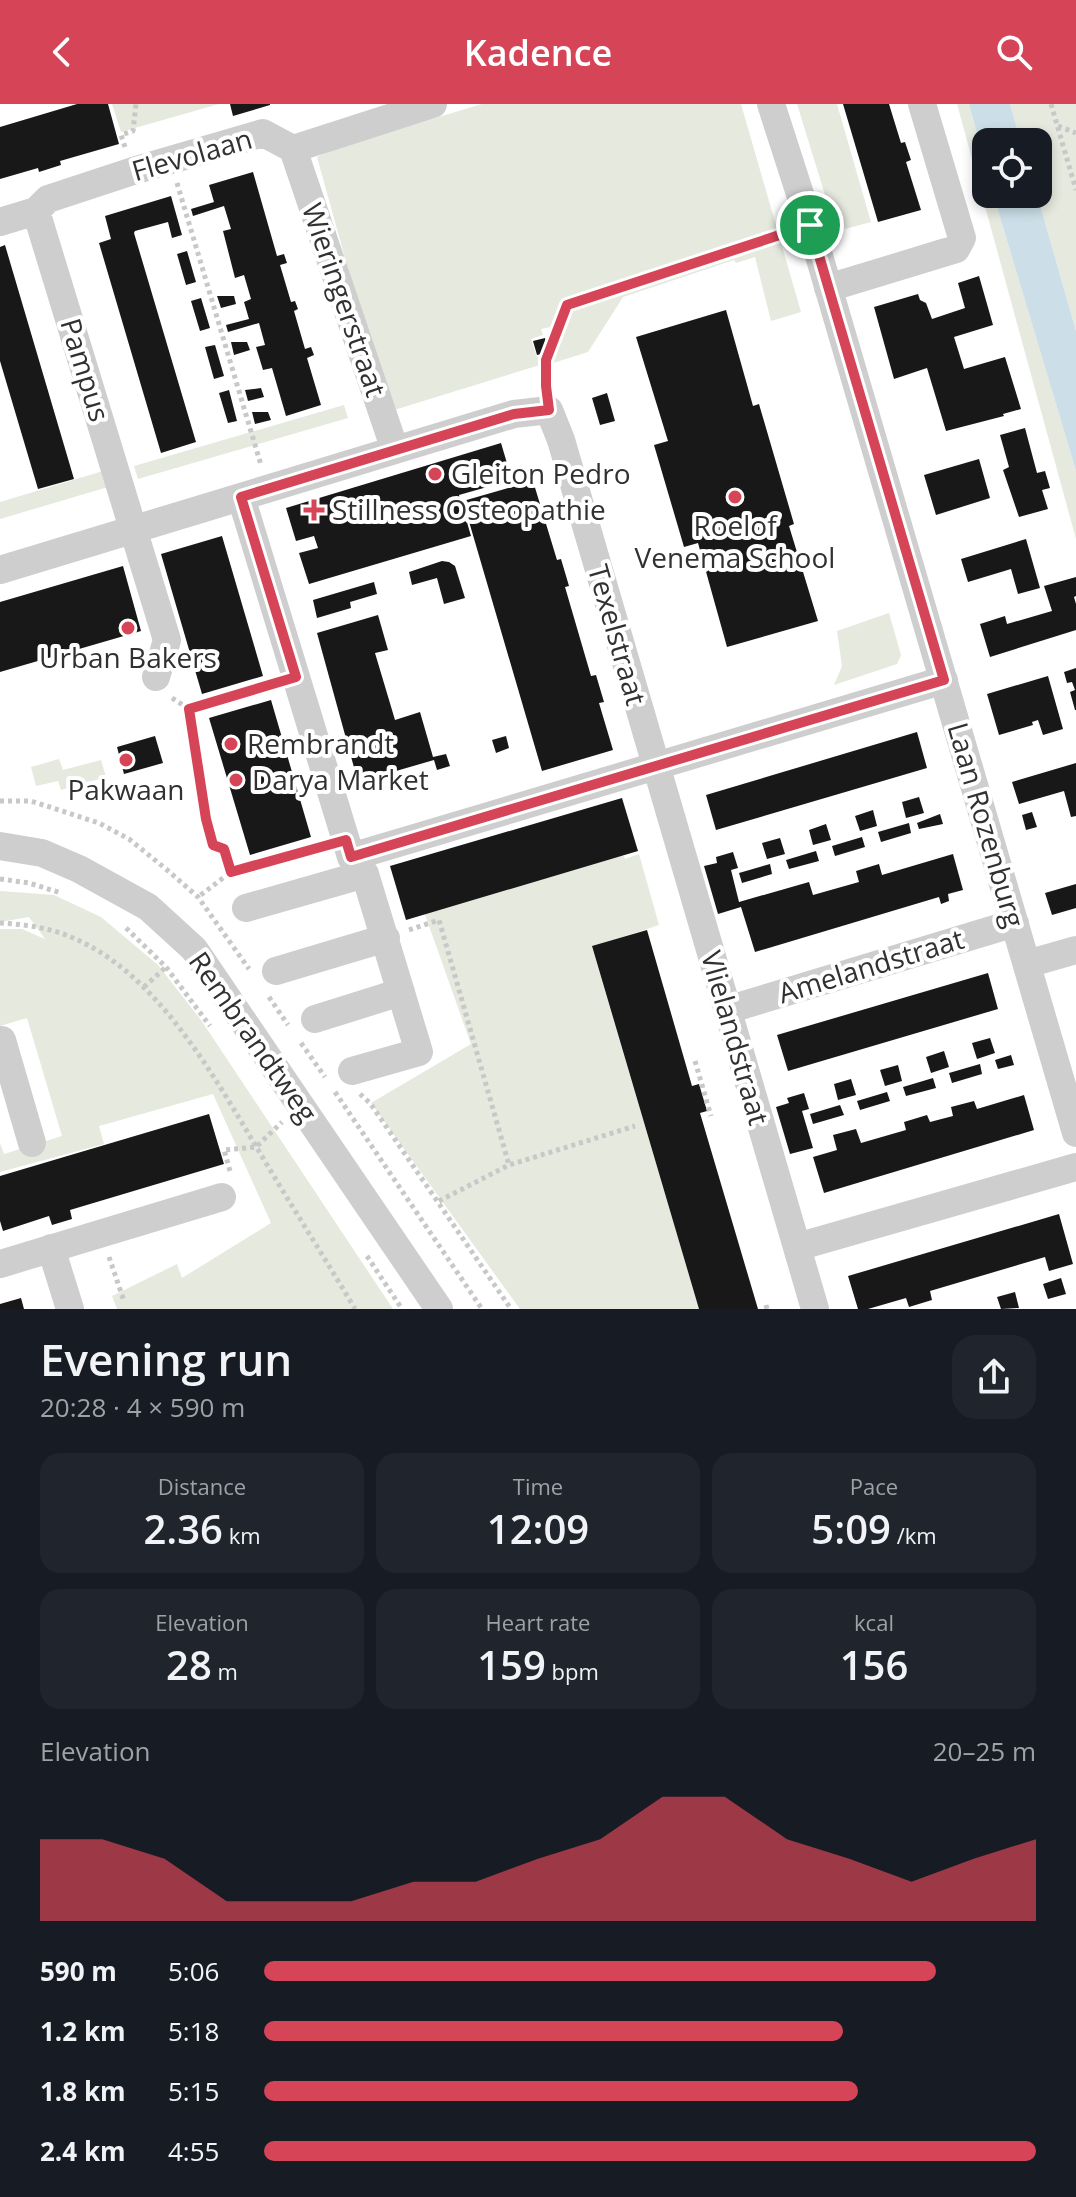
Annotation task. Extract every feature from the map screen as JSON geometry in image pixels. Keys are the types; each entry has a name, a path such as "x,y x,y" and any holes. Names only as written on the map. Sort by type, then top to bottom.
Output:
{"street":[{"name":"Flevolaan","path":"0,222 36,211 48,199 263,133 293,149 433,104"},
{"name":"Laan Rozenburg","path":"771,104 810,225 1076,1133"},
{"path":"828,288 956,249 962,238 922,104"},
{"name":"Wieringerstraat","path":"293,149 395,450"},
{"name":"Pampus","path":"36,211 133,530"},
{"path":"0,570 514,414 549,410"},
{"name":"Texelstraat","path":"549,410 561,440 655,766"},
{"path":"241,497 354,857 386,938 419,1052 346,1082"},
{"path":"133,530 167,640 161,686"},
{"path":"246,908 354,857 944,680"},
{"name":"Vlielandstraat","path":"655,766 815,1309"},
{"name":"Rembrandtweg","path":"0,846 42,853 79,869 148,907 194,949 439,1309"},
{"name":"Amelandstraat","path":"727,1010 1015,923"},
{"path":"276,971 386,938"},
{"path":"1027,964 1076,950"},
{"path":"315,1019 401,992"},
{"path":"0,1040 32,1143"},
{"path":"797,1247 1076,1167"},
{"path":"0,1264 222,1197"},
{"path":"51,1248 70,1309"}],"path":[{"path":"133,171 121,135 133,131 136,104"},
{"path":"1051,104 1076,190"},
{"path":"1057,126 1076,133"},
{"path":"171,161 269,489"},
{"path":"549,410 546,360 567,305 810,225"},
{"path":"189,709 296,677"},
{"path":"161,686 189,709 206,819 213,845 224,849 231,872"},
{"path":"198,897 231,872 354,857"},
{"path":"0,879 29,883 64,894"},
{"path":"386,938 439,920 509,1165"},
{"path":"0,923 20,924 71,937 111,960 144,987 198,1052 355,1309"},
{"name":"Rembrandtweg","path":"124,926 166,967 216,1035"},
{"path":"144,987 166,967"},
{"path":"695,1061 711,1116"},
{"path":"346,1082 370,1103 511,1309"},
{"name":"Rembrandtweg","path":"346,1082 482,1309"},
{"name":"Rembrandtweg","path":"256,1147 278,1124 287,1138"},
{"path":"439,1201 509,1165 635,1126"},
{"path":"222,1197 236,1193 224,1150 256,1147"},
{"path":"101,1233 124,1301"},
{"path":"367,1256 402,1309"}],"shaded area":[{"path":"112,104 219,104 121,132"},
{"path":"482,104 741,104 801,312 771,321 755,257 736,263 734,260 623,297 588,352 550,364 564,324 541,329 543,335 531,339 543,364 391,411 317,157 336,148"},
{"path":"797,104 837,104 871,222 845,229 841,218 833,221"},
{"path":"957,104 969,104 975,128 972,128 972,159"},
{"path":"969,104 1010,104 1017,128 975,128"},
{"path":"1010,104 1076,104 1076,331 1041,208 1052,208 1052,128 1017,128"},
{"path":"985,208 997,208 1076,471 1076,539"},
{"path":"997,208 1041,208 1076,331 1076,471"},
{"path":"344,405 348,418 138,479 134,466"},
{"path":"103,471 108,487 0,519 0,502"},
{"path":"889,613 901,655 897,664 834,685 842,666 837,631"},
{"path":"59,759 63,770 101,760 106,777 61,790 58,781 36,786 31,767"},
{"path":"639,854 659,925 592,947 699,1309 520,1309 371,1103 471,1044 407,864 624,856 625,859"},
{"path":"0,891 54,895 101,917 158,965 201,1020 393,1309 117,1309 112,1296 177,1264 182,1278 271,1223 213,1094 99,1126 104,1144 0,1172 0,1143 4,1154 62,1136 27,1018 0,1026 0,929 22,929 45,939 29,917 0,922"}],"building":[{"path":"77,104 108,104 119,144 60,161 61,165 39,172 38,168 0,179 0,127"},
{"path":"230,104 270,104 270,105 233,116"},
{"path":"843,104 889,104 901,143 905,142 911,160 906,162 921,210 878,222"},
{"path":"253,172 277,256 284,254 287,263 280,265 291,302 295,301 298,309 294,311 305,349 311,347 314,355 307,358 321,405 286,416 272,368 263,370 256,347 265,345 259,323 228,332 226,325 249,319 244,302 251,299 244,275 235,278 223,231 231,229 224,206 193,216 191,209 214,202 209,185"},
{"path":"171,196 182,235 172,238 168,222 134,233 196,442 161,453 99,243 111,239 105,216"},
{"path":"5,245 74,479 38,489 0,361 0,247"},
{"path":"187,251 196,282 186,285 177,254"},
{"path":"979,276 993,325 954,337 964,369 1005,357 1021,409 946,431 927,368 894,379 874,307 918,294 920,300 926,303 932,319 965,308 958,283"},
{"path":"217,296 234,296 236,304 221,308"},
{"path":"201,298 210,328 200,331 191,301"},
{"path":"726,310 753,406 759,404 794,524 789,526 818,621 727,647 698,543 684,547 654,445 668,441 636,337"},
{"path":"545,338 549,352 537,355 533,341"},
{"path":"231,342 247,342 250,350 234,355"},
{"path":"215,345 224,376 214,379 205,347"},
{"path":"261,388 264,397 248,401 245,390"},
{"path":"229,390 237,421 228,423 219,393"},
{"path":"607,393 615,421 600,425 592,398"},
{"path":"252,412 268,412 271,420 255,424"},
{"path":"1025,428 1037,473 1045,471 1050,488 1042,490 1048,509 1019,517 1003,470 1009,467 1000,435"},
{"path":"501,443 512,480 459,495 471,536 309,584 299,553 318,548 314,536 296,541 286,508"},
{"path":"979,459 990,498 936,515 924,475"},
{"path":"533,481 557,560 561,559 569,586 565,587 591,676 596,675 604,702 599,703 613,750 542,771 463,501"},
{"path":"222,536 263,676 202,694 161,554"},
{"path":"1026,539 1040,588 1018,594 1011,569 968,582 961,559"},
{"path":"442,561 455,566 465,598 444,604 437,578 412,585 409,572"},
{"path":"123,566 141,631 0,672 0,602"},
{"path":"1076,577 1076,630 990,657 980,624 1005,616 1007,624 1052,611 1044,586"},
{"path":"374,582 377,594 350,602 351,608 317,618 313,600"},
{"path":"378,615 388,650 375,653 395,720 420,712 433,757 446,754 450,766 437,770 434,760 358,782 317,633"},
{"path":"1076,668 1075,710 1070,692 1075,690 1072,682 1067,683 1064,672"},
{"path":"1048,676 1063,729 1043,735 1038,720 1032,722 1033,725 999,735 987,694"},
{"path":"271,700 311,837 250,855 209,718"},
{"path":"917,732 927,768 716,830 706,795"},
{"path":"155,736 163,763 124,774 117,747"},
{"path":"506,736 509,748 496,753 492,740"},
{"path":"1076,763 1076,816 1071,817 1064,791 1019,804 1012,782"},
{"path":"919,797 924,813 906,818 902,802"},
{"path":"622,798 638,851 406,920 390,866"},
{"path":"873,810 877,826 860,831 855,816"},
{"path":"1032,812 1037,827 1026,830 1022,815"},
{"path":"940,814 943,824 919,829 917,823"},
{"path":"909,823 911,833 881,842 878,832"},
{"path":"826,824 831,840 813,845 809,830"},
{"path":"862,837 865,847 835,856 832,846"},
{"path":"780,838 785,854 767,859 762,843"},
{"path":"816,851 819,861 789,869 786,860"},
{"path":"733,852 738,868 731,870 739,902 809,882 813,895 859,882 856,871 879,864 882,875 953,854 963,890 948,894 949,901 941,904 939,897 755,952 741,907 718,914 704,866 717,863 716,857"},
{"path":"770,864 772,874 742,883 739,873"},
{"path":"1076,884 1076,908 1052,915 1045,893"},
{"path":"647,930 692,1086 699,1084 707,1111 700,1113 758,1309 699,1309 592,946"},
{"path":"988,973 998,1009 788,1071 777,1035"},
{"path":"990,1038 995,1053 977,1059 972,1043"},
{"path":"944,1051 949,1067 931,1073 926,1057"},
{"path":"1011,1055 1014,1065 998,1069 995,1060"},
{"path":"980,1064 982,1074 952,1083 949,1073"},
{"path":"898,1065 902,1081 885,1086 880,1070"},
{"path":"933,1078 936,1088 906,1096 903,1087"},
{"path":"851,1079 856,1095 838,1100 834,1084"},
{"path":"887,1092 890,1101 860,1110 857,1101"},
{"path":"804,1093 809,1109 802,1111 813,1148 790,1154 776,1107 789,1103 787,1098"},
{"path":"1024,1095 1034,1130 824,1193 813,1157 837,1150 833,1135 856,1129 861,1143 906,1130 904,1122 927,1115 930,1122 953,1116 951,1107 974,1101 977,1109"},
{"path":"840,1105 844,1115 813,1124 810,1114"},
{"path":"209,1114 224,1164 70,1210 72,1219 52,1225 49,1216 3,1231 0,1221 0,1176"},
{"path":"1059,1214 1073,1264 1049,1271 1045,1257 930,1291 932,1300 909,1307 906,1298 858,1309 848,1276"},
{"path":"1061,1278 1066,1294 1048,1299 1043,1284"},
{"path":"1015,1292 1019,1308 1001,1309 997,1297"},
{"path":"21,1298 24,1309 0,1309 0,1304"}],"place":[{"name":"Gleiton Pedro","path":"435,474"},
{"name":"Roelof Venema School","path":"735,497"},
{"name":"Stillness Osteopathie","path":"314,510"},
{"name":"Urban Bakers","path":"128,628"},
{"name":"Rembrandt","path":"231,744"},
{"name":"Pakwaan","path":"126,760"},
{"name":"Darya Market","path":"236,780"}],"route":[{"path":"810,225 944,680 351,857 346,840 231,872 224,849 213,845 206,819 189,709 296,677 241,497 514,414 549,410 546,360 567,305 810,225"}]}
